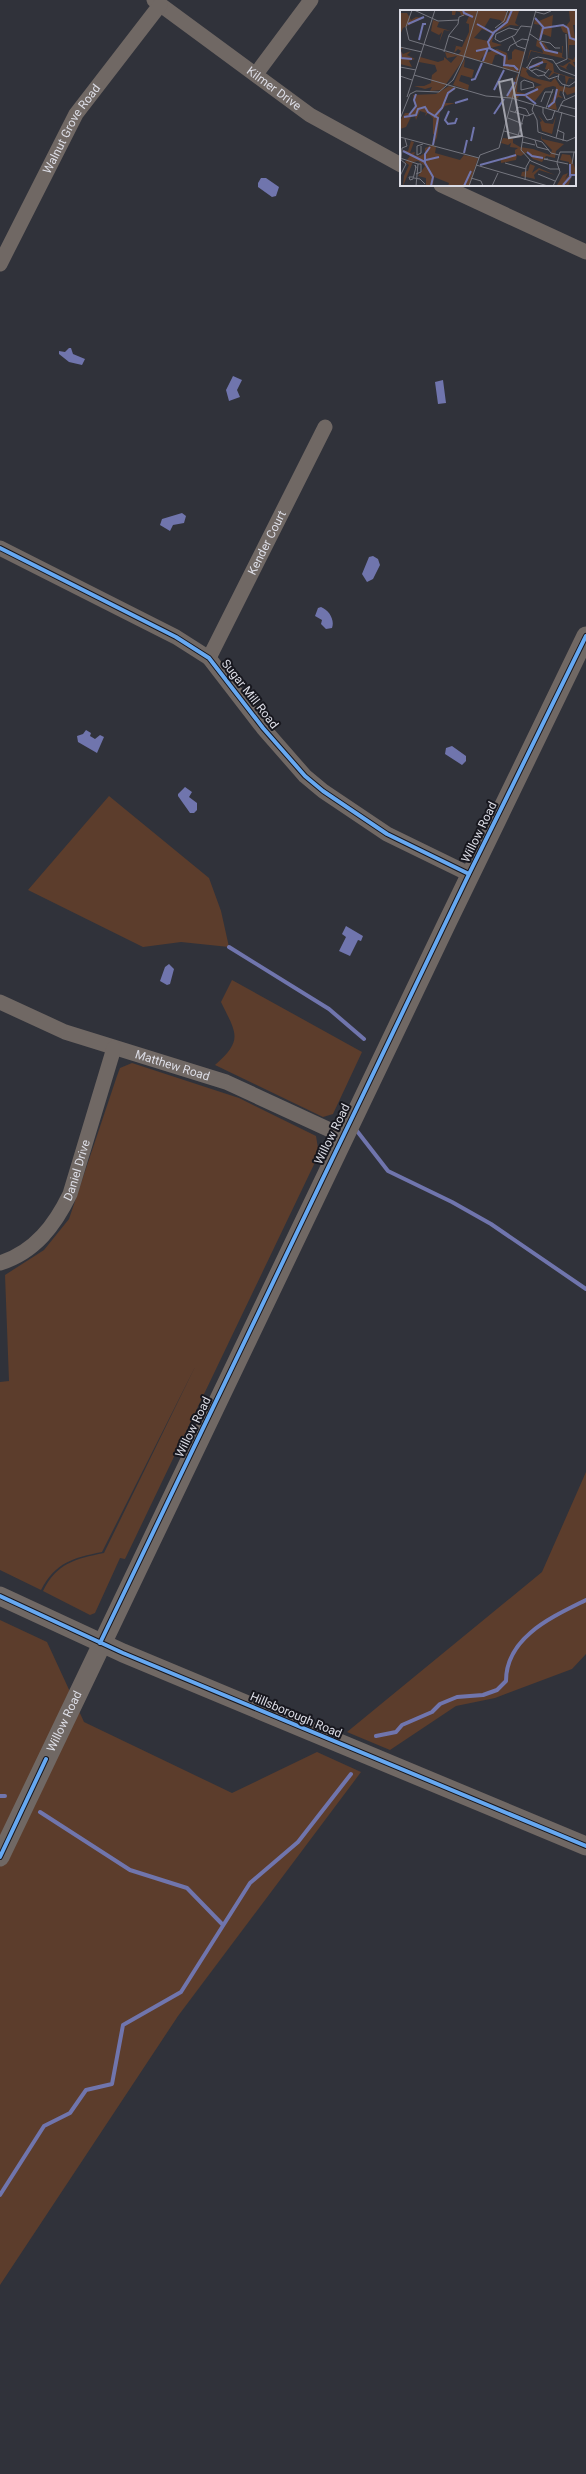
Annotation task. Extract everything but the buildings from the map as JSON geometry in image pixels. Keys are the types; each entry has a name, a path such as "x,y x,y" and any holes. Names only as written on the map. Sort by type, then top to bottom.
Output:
{"street":[{"path":"256,74 311,0"},
{"name":"Kilmer Drive","path":"157,2 310,115 400,164"},
{"name":"Walnut Grove Road","path":"0,264 76,114 157,2"},
{"path":"443,186 586,252"},
{"name":"Kender Court","path":"209,658 325,427"},
{"name":"Sugar Mill Road","path":"0,548 176,637 209,658 263,728 305,776 323,791 387,834 469,874"},
{"name":"Willow Road","path":"0,1857 100,1643 343,1136 586,636"},
{"name":"Matthew Road","path":"0,1002 65,1032 226,1082 343,1136"},
{"name":"Daniel Drive","path":"0,1263 23,1253 37,1242 52,1228 60,1214 70,1194 114,1048"},
{"name":"Hillsborough Road","path":"0,1596 100,1643 586,1846"}],"shaded area":[{"path":"109,796 209,878 221,911 229,947 181,942 143,947 28,890"},
{"path":"232,980 362,1052 333,1114 323,1117 215,1065 230,1049 234,1042 233,1029 221,1002"},
{"path":"132,1063 239,1098 316,1136 319,1154 125,1559 120,1558 95,1613 90,1615 43,1591 54,1574 61,1568 76,1560 104,1553 195,1367 102,1552 74,1559 59,1567 41,1590 0,1570 0,1382 9,1381 5,1275 44,1250 69,1219 120,1068"},
{"path":"586,1472 586,1654 572,1669 495,1698 456,1706 390,1750 347,1732 542,1572"},
{"path":"0,1620 47,1642 84,1722 232,1793 317,1752 361,1772 178,2016 0,2285"}],"water":[{"path":"261,178 266,178 279,187 276,196 272,197 258,187 258,183"},
{"path":"71,348 73,354 85,359 82,365 69,362 59,354 59,351 65,352"},
{"path":"233,376 242,380 237,390 240,397 229,401 226,390"},
{"path":"443,380 446,403 438,404 435,382"},
{"path":"182,513 186,516 184,523 173,525 170,531 160,525 162,519"},
{"path":"373,556 378,559 380,565 373,579 367,582 362,574 369,557"},
{"path":"321,607 327,610 331,616 333,622 332,628 326,629 321,624 322,620 315,616 318,608"},
{"path":"86,730 91,733 90,736 95,739 100,735 104,737 97,753 78,742 77,736 83,734"},
{"path":"452,746 466,756 466,761 462,765 445,754 446,748"},
{"path":"185,787 192,792 189,797 197,803 197,810 194,813 190,813 178,796 178,794"},
{"path":"346,926 363,936 361,941 358,940 350,956 339,951 346,937 342,934"},
{"path":"169,964 174,969 170,984 167,985 160,981 165,967"}],"waterway":[{"path":"229,947 329,1009 364,1039"},
{"path":"357,1131 388,1171 452,1202 491,1224 586,1289"},
{"path":"376,1736 396,1732 402,1725 432,1712 440,1704 457,1697 483,1695 497,1690 506,1681 508,1666 514,1652 522,1641 533,1630 546,1621 586,1600"},
{"path":"0,2195 44,2126 70,2113 86,2090 112,2084 123,2025 181,1992 250,1883 298,1842 351,1774"},
{"path":"0,1796 5,1796"},
{"path":"40,1812 130,1870 187,1888 223,1925"}],"cycle path":[{"path":"0,548 176,637 209,658 263,728 305,776 323,791 387,834 469,874"},
{"path":"100,1643 469,874 586,636"},
{"path":"0,1596 123,1653 586,1846"},
{"path":"0,1857 46,1759"}]}
